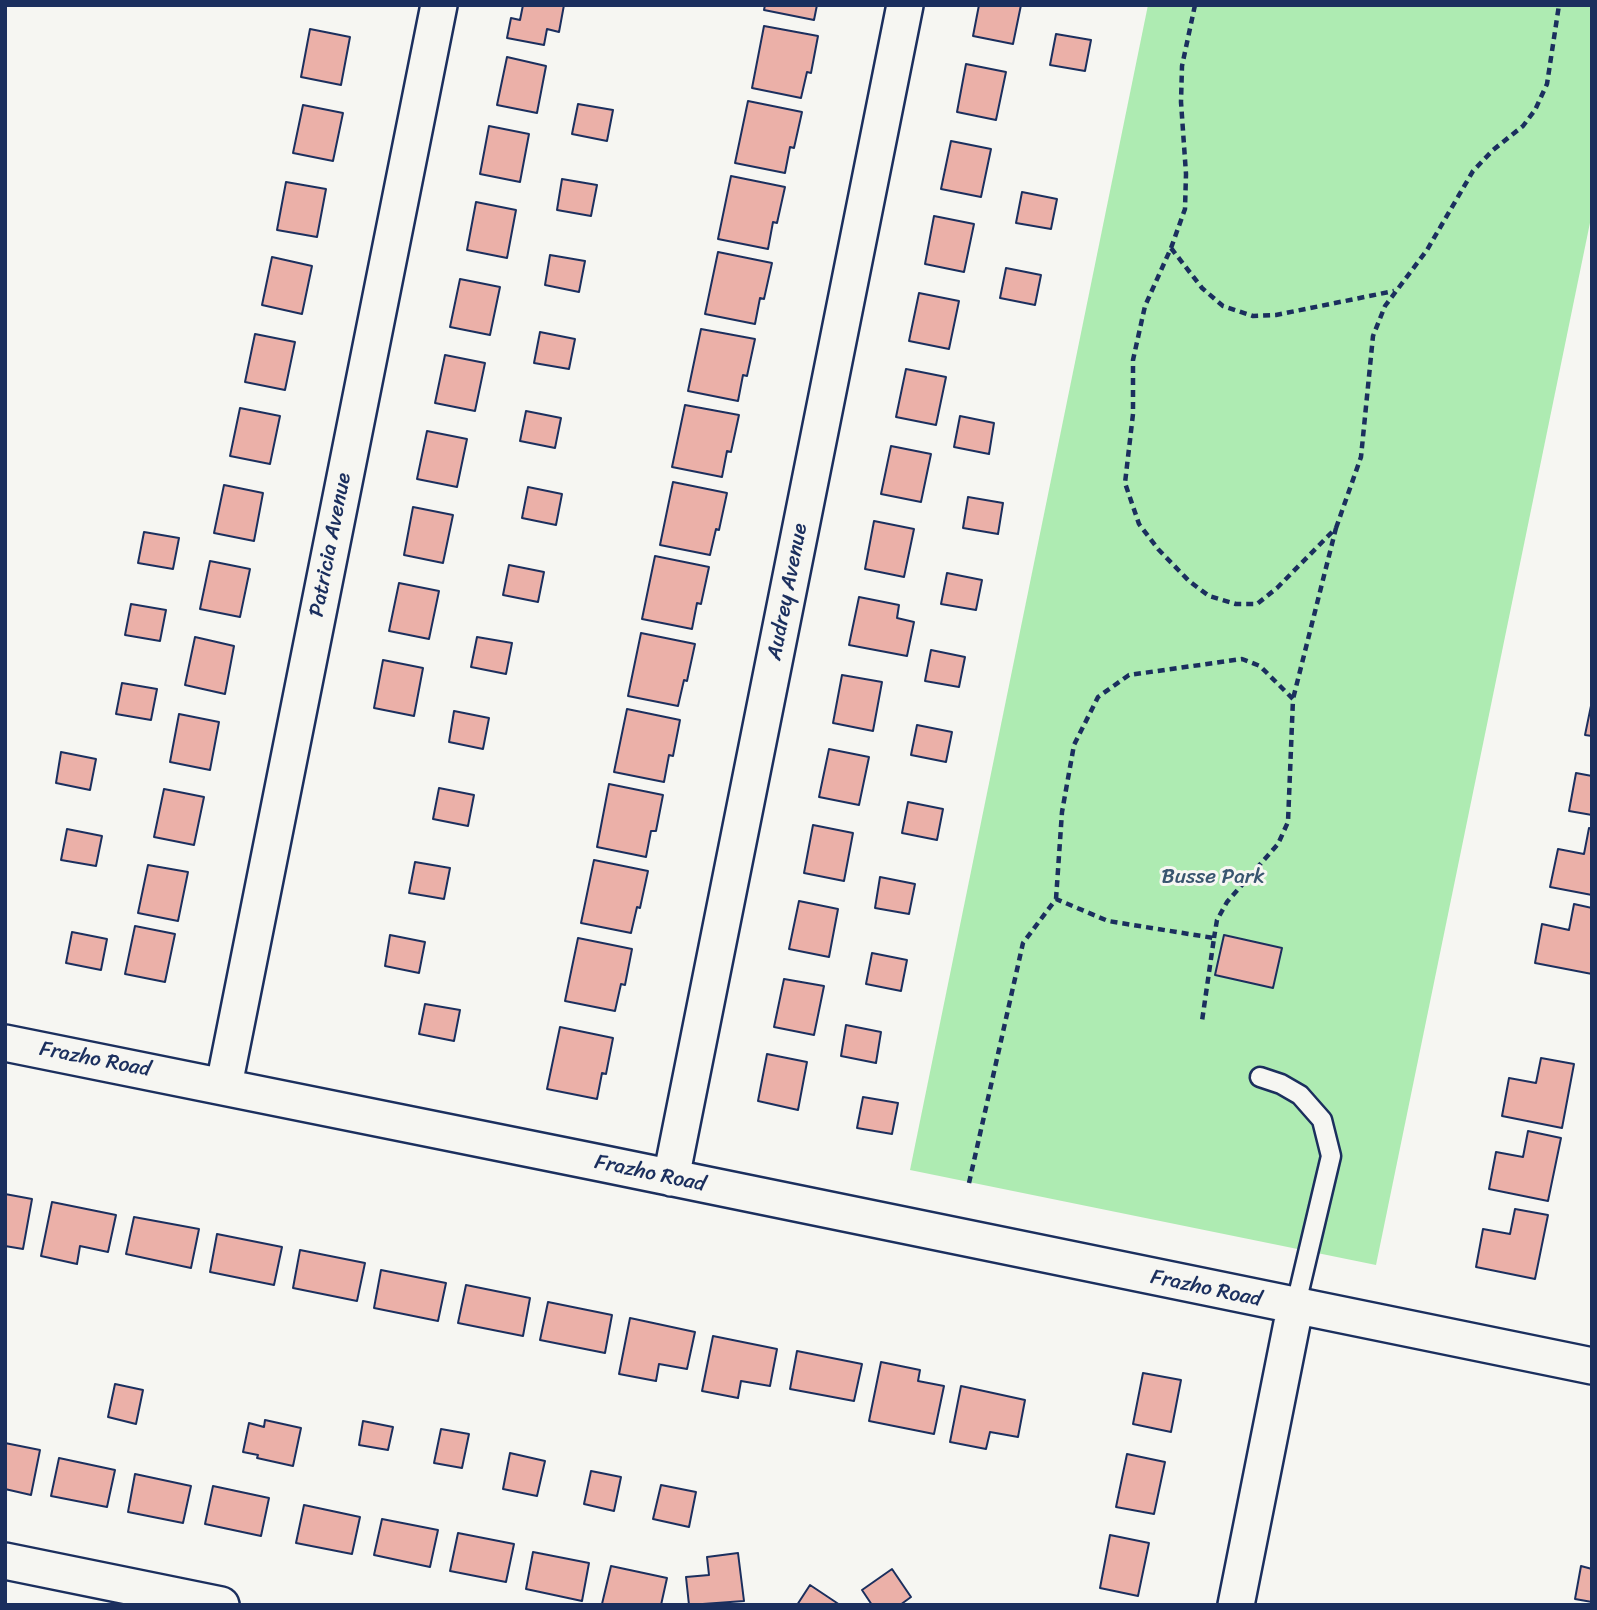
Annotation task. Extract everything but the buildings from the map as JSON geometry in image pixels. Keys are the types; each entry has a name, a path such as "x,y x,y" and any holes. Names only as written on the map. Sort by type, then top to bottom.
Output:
{"street":[{"name":"Patricia Avenue","path":"224,1085 439,5"},
{"name":"Audrey Avenue","path":"671,1178 905,5"},
{"name":"Frazho Road","path":"5,1042 224,1085 1295,1308 1592,1366"},
{"path":"1236,1605 1295,1308"},
{"path":"5,1561 221,1605"}],"lane":[{"path":"1260,1077 1281,1084 1300,1095 1322,1121 1331,1156 1295,1308"}],"path":[{"path":"1195,5 1182,66 1185,209 1145,306 1133,360 1133,414 1125,483 1139,524 1158,549 1189,581 1209,596 1236,604 1257,604 1277,588 1336,528"},
{"path":"1202,1021 1216,920 1227,902 1278,844 1288,822 1293,699 1336,528 1361,457 1373,336 1384,306 1427,250 1473,171 1493,150 1523,126 1535,110 1547,84 1559,5"},
{"path":"1171,248 1202,288 1223,306 1252,316 1276,315 1394,291"},
{"path":"969,1182 1023,943 1056,898 1062,812 1074,745 1098,697 1129,675 1242,659 1260,666 1293,699"},
{"path":"1056,898 1108,920 1214,938"}],"green space":[{"name":"Busse Park","path":"1148,5 1592,5 1592,213 1376,1265 910,1170"}]}
